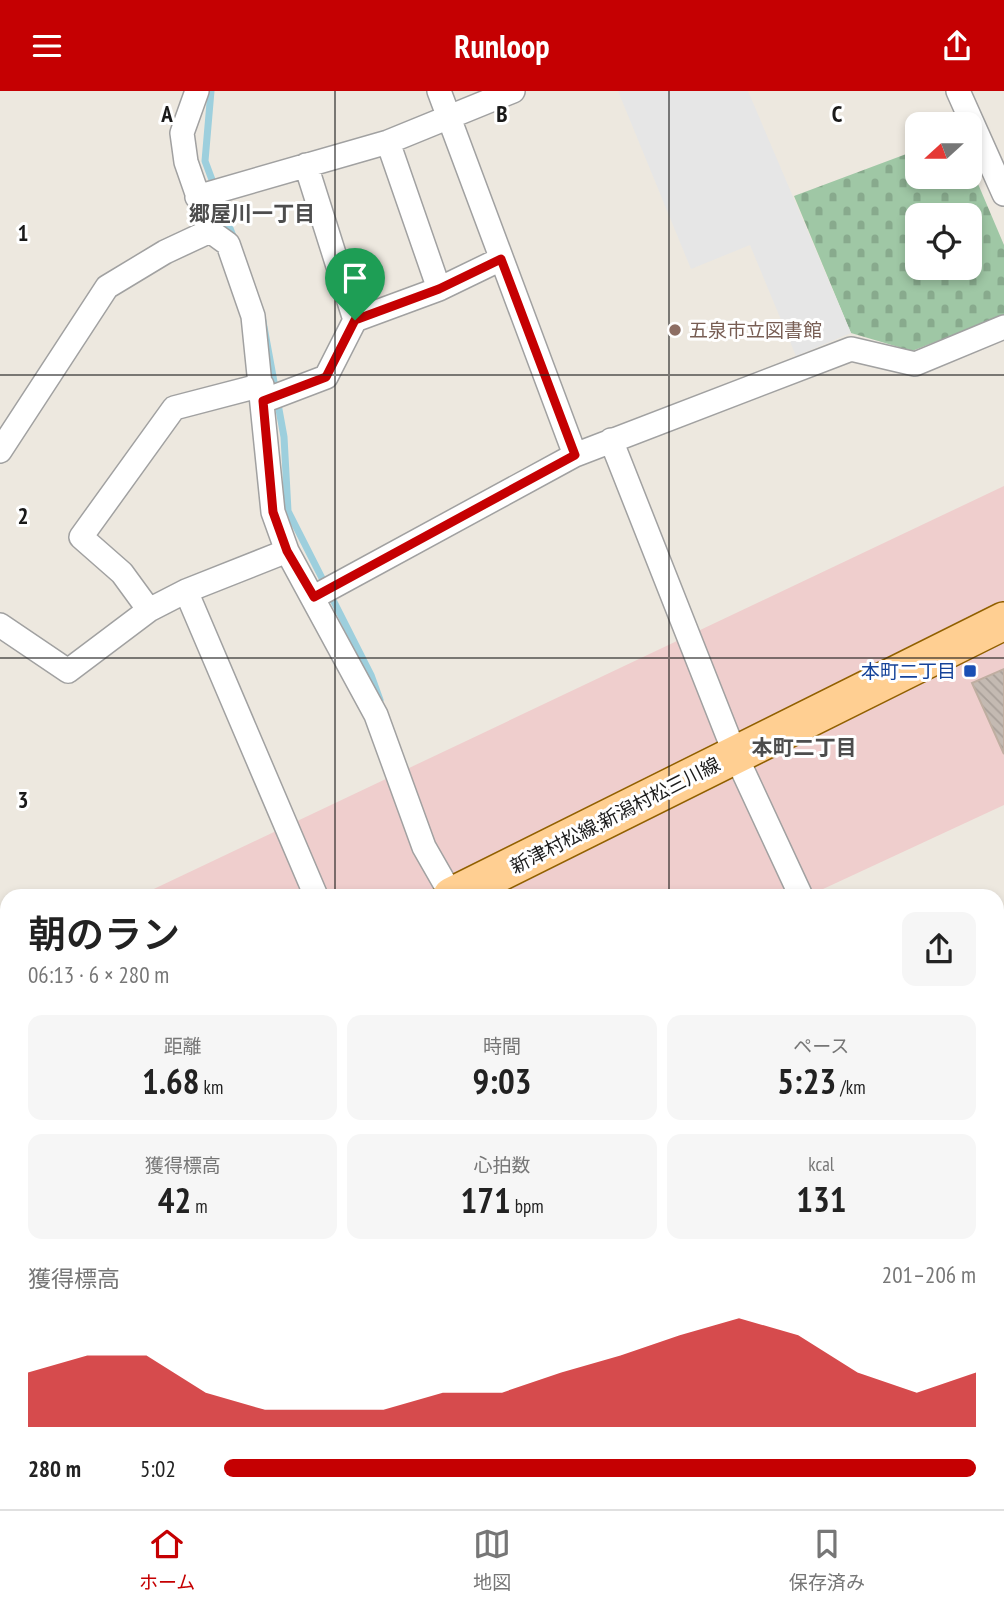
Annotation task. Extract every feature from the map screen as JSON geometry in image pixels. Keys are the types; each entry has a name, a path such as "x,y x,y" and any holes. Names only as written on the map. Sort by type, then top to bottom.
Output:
{"main road":[{"name":"新津村松線;新潟村松三川線","path":"466,889 1004,621"}],"street":[{"path":"197,91 182,133 186,162 210,231 228,244 253,316 273,512 287,551 376,715 424,847 448,889"},
{"path":"439,91 447,119 575,455"},
{"path":"197,197 387,142 513,91"},
{"path":"958,91 1004,194"},
{"path":"387,142 439,289"},
{"path":"306,165 355,320"},
{"path":"0,451 107,287 165,252 210,231"},
{"path":"149,610 122,573 81,537 174,408 262,393 326,377 355,320 439,289 501,259"},
{"path":"314,597 575,455 611,440 851,349 915,364 1004,327"},
{"path":"611,440 735,754 798,889"},
{"path":"0,625 68,671 149,610 186,591 287,551"},
{"path":"186,591 313,889"}],"shaded area":[{"path":"618,91 748,91 851,333 796,356 750,245 691,269"},
{"path":"1004,486 1004,805 823,889 154,889"}],"green space":[{"path":"905,154 905,189 980,189 1004,245 1004,315 912,351 851,333 794,196"}],"building":[{"path":"1004,669 1004,754 972,683"}],"waterway":[{"path":"211,91 205,161 234,239"},
{"path":"262,316 284,437 288,511 371,675 380,700"}],"place":[{"name":"五泉市立図書館","path":"675,330"},
{"name":"本町二丁目","path":"970,671"}],"district":[{"name":"郷屋川一丁目","path":"252,214"},
{"name":"本町二丁目","path":"804,748"}],"route":[{"path":"501,259 575,455 314,597 287,551 273,512 263,401 326,377 355,320 439,289 501,259"}]}
